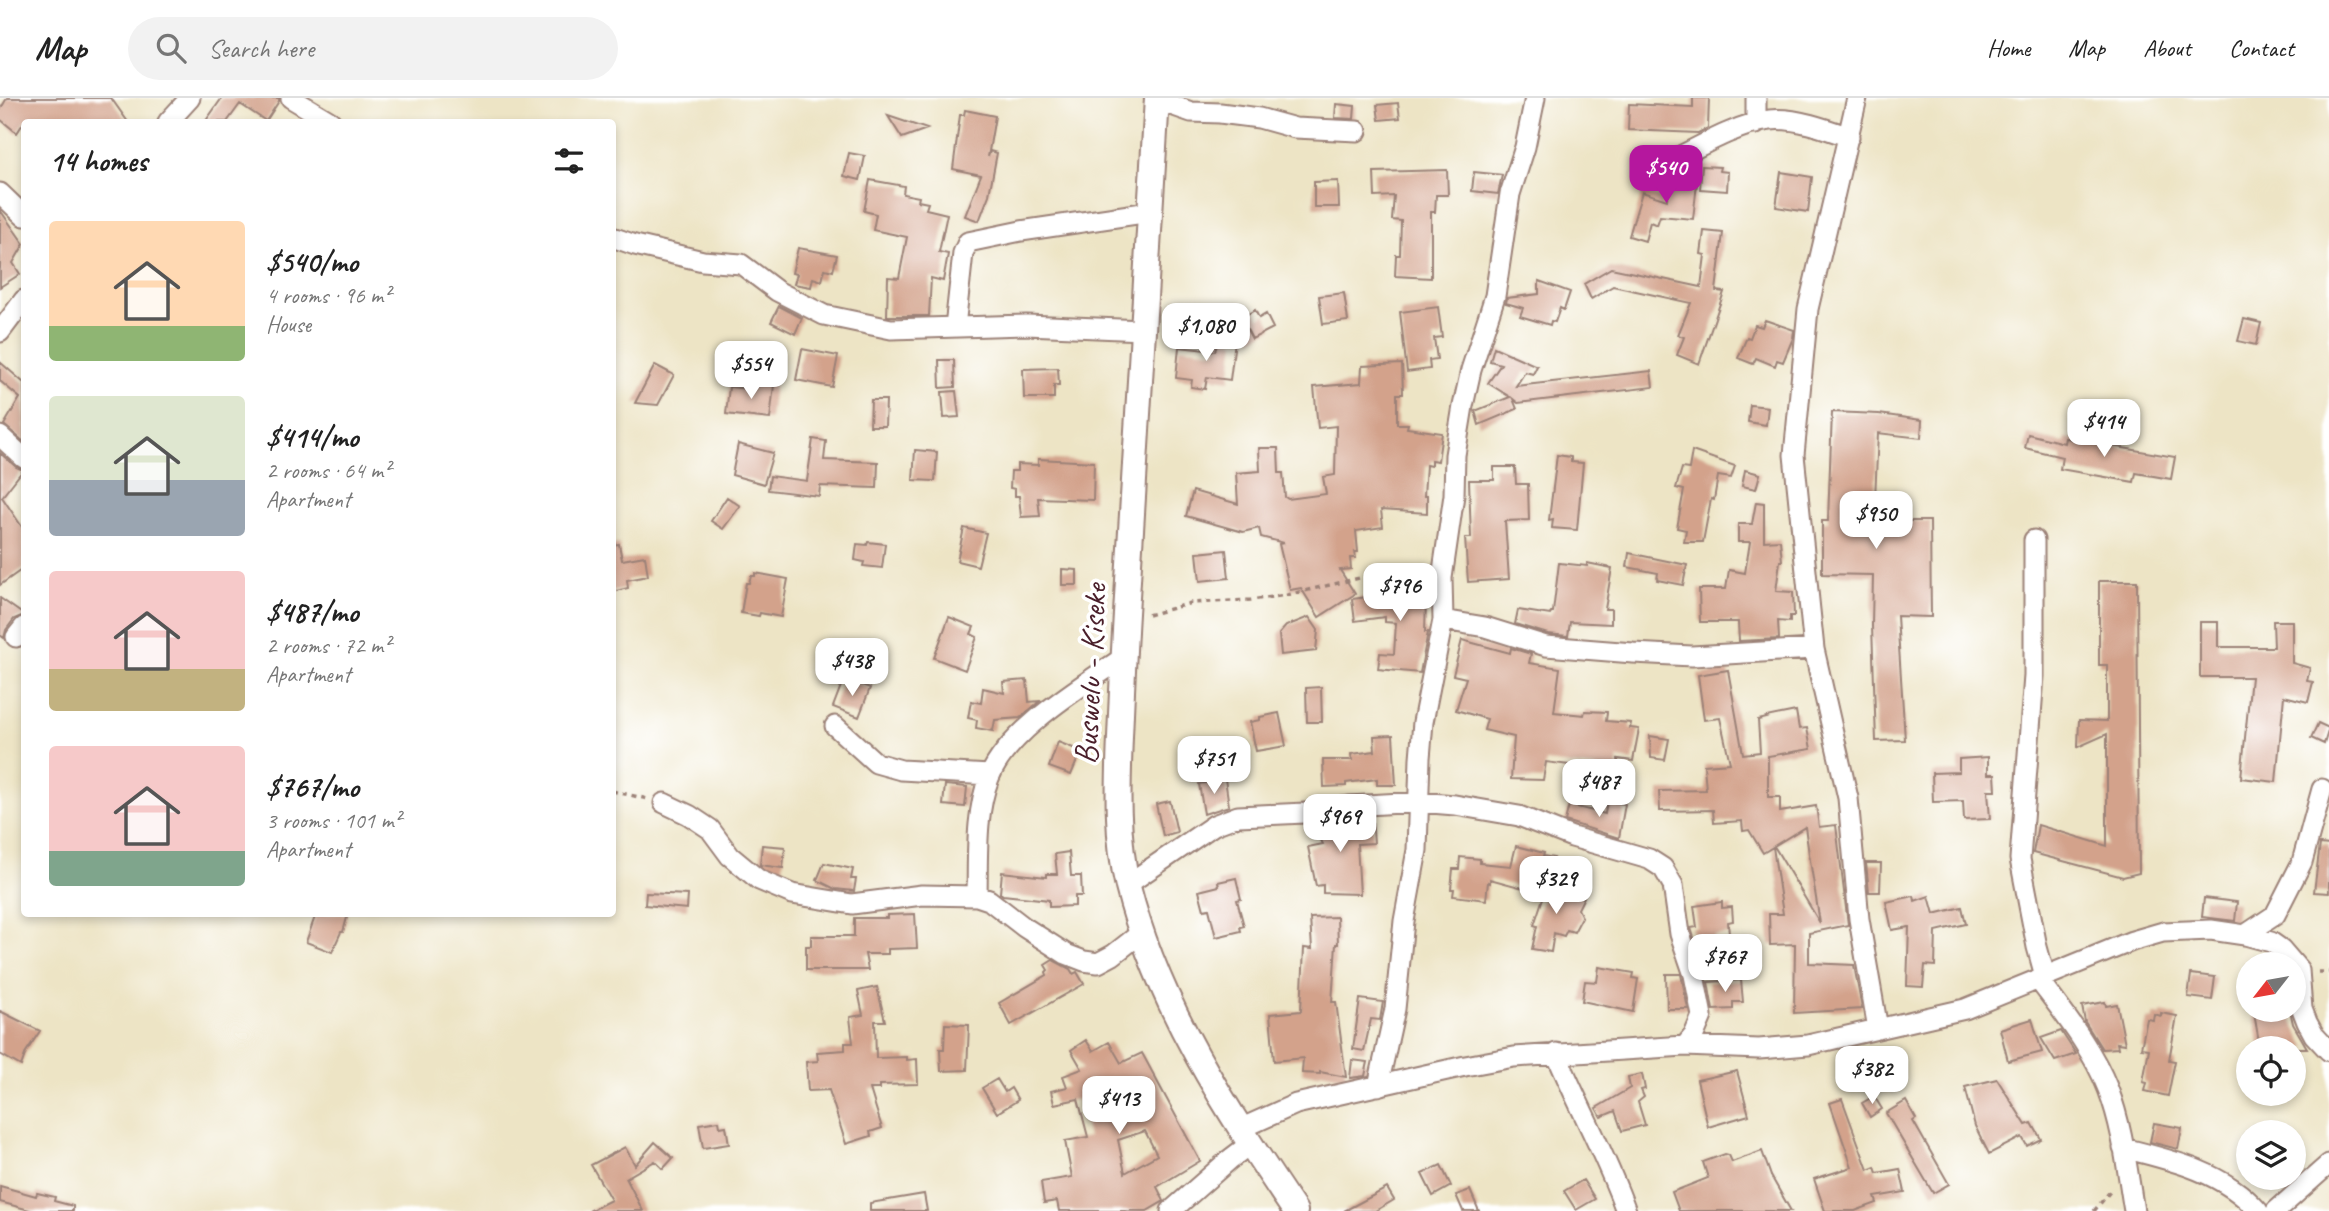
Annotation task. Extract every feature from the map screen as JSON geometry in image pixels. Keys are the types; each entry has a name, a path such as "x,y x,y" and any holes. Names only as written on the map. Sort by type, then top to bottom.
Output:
{"main road":[{"name":"Buswelu - Kiseke","path":"1157,99 1117,803 1128,884 1141,933 1168,998 1201,1063 1245,1137 1295,1211"}],"street":[{"path":"171,119 190,98"},
{"path":"292,98 326,119"},
{"path":"1378,1086 1395,1009 1404,921 1417,850 1423,722 1443,620 1442,578 1454,495 1455,455 1471,370 1495,296 1510,194 1525,147 1535,98"},
{"path":"1756,98 1756,124"},
{"path":"1857,98 1808,309 1794,455 1797,503 1815,649 1848,798 1859,919 1878,1029"},
{"path":"1157,99 1191,112 1259,118 1295,128 1357,131"},
{"path":"1665,164 1723,135 1770,120 1811,125 1849,137"},
{"path":"0,193 21,213"},
{"path":"956,327 963,253 968,242 1021,231 1150,212"},
{"path":"616,238 704,261 741,264 777,291 824,315 891,329 1027,325 1143,330"},
{"path":"0,332 21,304"},
{"path":"0,436 21,454"},
{"path":"2034,540 2034,676 2020,859 2042,978 2081,1037 2109,1090 2134,1211"},
{"path":"1443,620 1485,627 1546,646 1633,653 1692,656 1815,649"},
{"path":"977,895 978,838 984,795 990,775 1011,744 1024,732 1059,703 1124,657"},
{"path":"835,726 876,763 901,770 990,775"},
{"path":"2245,935 2275,915 2302,862 2322,789"},
{"path":"1128,884 1214,825 1238,816 1305,813 1349,806 1419,802 1519,816 1572,837 1649,859 1663,868 1673,885 1680,934 1694,975 1702,1016 1694,1035 1685,1046"},
{"path":"664,803 690,815 710,830 730,856 759,880 792,894 852,905 922,895 977,895 989,900 1066,954 1098,963 1141,933"},
{"path":"1171,1211 1229,1160 1245,1137 1296,1104 1465,1066 1556,1053 1685,1046 1759,1049 1808,1045 1965,1009 2119,946 2163,932 2211,930 2271,942 2291,958 2299,970 2302,1009 2314,1035 2329,1052"},
{"path":"1556,1053 1615,1180 1626,1211"},
{"path":"2123,1148 2194,1168 2225,1183 2259,1211"},
{"path":"2276,1211 2329,1164"}],"path":[{"path":"1126,622 1191,603 1287,595 1364,577 1442,578"},
{"path":"616,792 664,803"}],"building":[{"path":"7,98 111,98 126,119 21,119 21,127 17,133 0,119 0,110"},
{"path":"222,98 279,98 267,119 240,104 229,119 207,119"},
{"path":"1693,98 1709,98 1708,128 1698,133 1628,130 1629,104 1693,107"},
{"path":"1398,103 1400,118 1379,120 1377,105"},
{"path":"1336,104 1355,106 1354,119 1335,118"},
{"path":"965,110 995,116 988,157 990,151 997,153 989,195 979,221 965,216 981,175 953,169 960,115 964,115"},
{"path":"888,116 927,129 902,138"},
{"path":"849,153 865,156 860,180 844,176"},
{"path":"1702,166 1720,167 1719,171 1728,172 1727,191 1700,189"},
{"path":"1447,170 1448,195 1436,195 1435,212 1431,212 1431,278 1395,276 1396,255 1400,255 1401,221 1392,220 1394,196 1375,197 1374,172"},
{"path":"1474,172 1502,175 1498,194 1472,191"},
{"path":"1781,172 1812,177 1808,212 1776,207"},
{"path":"1670,175 1698,175 1693,219 1660,216 1657,225 1650,222 1645,241 1629,236 1642,192 1667,200"},
{"path":"870,180 904,186 903,194 919,197 918,201 928,203 926,209 947,214 939,252 948,254 943,281 931,278 929,316 887,316 888,277 899,278 907,237 873,230 876,214 864,211"},
{"path":"1338,181 1339,207 1314,207 1314,182"},
{"path":"0,210 21,240 21,249 13,263 20,274 0,287"},
{"path":"1704,231 1723,233 1716,291 1724,292 1699,364 1677,355 1684,337 1678,335 1691,303 1613,286 1591,299 1584,284 1611,268 1701,287 1705,255 1701,254"},
{"path":"798,248 837,255 833,271 825,269 822,281 813,278 811,287 794,284 797,274 792,273"},
{"path":"1539,281 1570,292 1564,310 1560,308 1555,322 1551,321 1550,325 1520,316 1523,308 1506,303 1507,298 1539,294"},
{"path":"1344,293 1348,321 1323,324 1319,296"},
{"path":"779,306 802,318 795,334 771,322"},
{"path":"1438,307 1442,337 1434,338 1437,359 1429,360 1430,369 1407,372 1400,312"},
{"path":"1255,310 1259,318 1266,314 1273,328 1252,339 1241,318"},
{"path":"2244,319 2261,323 2256,345 2238,341"},
{"path":"1765,320 1794,330 1783,362 1777,360 1775,366 1756,358 1753,364 1738,358 1755,325 1762,327"},
{"path":"1220,336 1235,341 1230,380 1207,377 1205,389 1191,387 1192,380 1176,378 1179,347 1215,351"},
{"path":"1494,347 1537,366 1533,374 1525,372 1516,386 1651,371 1653,387 1518,403 1513,399 1517,409 1479,425 1475,411 1510,397 1488,383 1501,364 1490,361"},
{"path":"802,349 838,356 832,387 796,380"},
{"path":"939,360 954,360 955,387 940,388"},
{"path":"0,362 21,380 21,439 4,425 20,398 0,381"},
{"path":"1402,364 1403,394 1397,394 1397,424 1408,424 1407,428 1442,433 1438,461 1431,460 1431,466 1426,465 1424,496 1427,496 1427,513 1381,510 1383,527 1356,531 1356,558 1350,558 1351,569 1340,570 1355,594 1319,617 1301,588 1290,590 1279,544 1284,543 1261,537 1259,528 1243,532 1186,516 1193,491 1238,504 1236,473 1260,471 1259,448 1278,448 1279,473 1283,473 1285,497 1288,499 1326,494 1323,477 1335,475 1336,426 1318,428 1314,387 1361,383 1362,366"},
{"path":"655,365 674,375 658,405 635,403"},
{"path":"1058,368 1059,385 1054,385 1054,398 1024,398 1023,369"},
{"path":"750,382 774,385 770,419 726,414 729,387 749,389"},
{"path":"956,391 959,417 944,418 942,392"},
{"path":"871,400 886,400 885,426 870,426"},
{"path":"1750,405 1768,407 1766,425 1748,422"},
{"path":"1832,412 1879,414 1922,420 1921,438 1878,433 1874,521 1930,521 1931,617 1897,616 1905,740 1876,741 1873,575 1822,574 1822,521 1828,521"},
{"path":"2028,434 2064,443 2065,438 2175,457 2171,479 2136,473 2134,482 2060,469 2062,457 2025,448"},
{"path":"813,439 826,441 824,460 878,462 877,488 820,486 819,496 768,490 770,476 807,481"},
{"path":"738,444 773,453 764,484 732,475"},
{"path":"915,450 937,452 935,481 913,480"},
{"path":"1692,451 1735,466 1731,478 1718,476 1703,542 1684,542 1686,530 1677,528 1684,490 1676,488 1682,468 1689,469"},
{"path":"0,453 21,469 2,497 21,526 21,570 0,585"},
{"path":"1557,455 1571,457 1571,462 1583,463 1577,530 1552,528 1553,519 1549,520"},
{"path":"1038,459 1094,462 1093,500 1038,498 1040,516 1021,517 1019,496 1015,496 1015,489 1010,488 1011,471 1017,471 1017,464 1038,465"},
{"path":"1494,467 1515,467 1516,484 1528,484 1529,520 1505,521 1509,579 1468,582 1465,538 1471,538 1469,480 1494,480"},
{"path":"1745,470 1760,474 1756,489 1742,486"},
{"path":"727,497 740,506 723,529 711,521"},
{"path":"1756,502 1764,503 1764,541 1780,540 1782,561 1776,591 1793,592 1794,616 1790,616 1790,622 1778,621 1779,639 1739,641 1738,622 1700,622 1699,589 1726,589 1729,570 1745,573 1750,542 1738,542 1738,524 1752,524"},
{"path":"964,528 986,533 978,566 957,561"},
{"path":"868,542 885,544 882,568 863,566 864,562 855,560 857,544 867,545"},
{"path":"616,544 619,544 622,560 645,556 648,576 627,580 628,588 616,591"},
{"path":"1226,550 1229,578 1200,581 1197,553"},
{"path":"1629,553 1687,565 1683,585 1657,580 1658,573 1627,567"},
{"path":"1559,563 1587,566 1587,563 1612,568 1605,609 1611,609 1611,624 1570,622 1568,636 1548,634 1515,624 1518,610 1550,615 1553,612"},
{"path":"1062,569 1077,570 1077,585 1062,585"},
{"path":"755,573 788,579 781,617 741,613 746,583 749,583"},
{"path":"1390,581 1430,583 1430,599 1426,599 1425,632 1428,632 1420,673 1378,669 1380,653 1394,654 1396,623 1385,622 1385,617 1355,621 1352,599 1389,594"},
{"path":"2099,581 2137,581 2139,873 2123,877 2033,853 2038,825 2107,846 2107,734 2078,747 2079,720 2107,721 2107,665 2099,665"},
{"path":"0,598 21,613 21,616 14,619 4,638 0,635"},
{"path":"949,617 974,627 971,634 977,637 965,670 934,658"},
{"path":"1309,617 1318,630 1316,651 1281,655 1279,634 1286,626"},
{"path":"2273,621 2292,621 2292,663 2310,668 2307,681 2313,682 2308,702 2284,696 2276,782 2241,778 2251,677 2200,677 2200,622 2218,622 2218,647 2274,647"},
{"path":"1462,640 1510,653 1511,648 1531,654 1529,663 1560,668 1554,712 1584,715 1585,711 1607,712 1606,721 1631,723 1630,728 1639,729 1633,761 1618,759 1618,771 1546,762 1543,780 1511,779 1514,737 1484,730 1487,719 1456,710 1466,678 1453,675"},
{"path":"1728,670 1743,754 1760,752 1758,720 1796,711 1799,729 1807,728 1811,749 1768,756 1768,797 1780,797 1780,812 1816,806 1819,827 1836,825 1848,925 1809,933 1809,963 1854,965 1862,1009 1794,1013 1795,944 1770,945 1769,914 1783,914 1773,847 1763,853 1749,830 1743,831 1742,821 1714,823 1713,810 1660,811 1659,791 1706,790 1704,765 1730,763 1720,718 1704,720 1698,675","holes":["1805,827 1820,923 1774,846"]},
{"path":"844,678 870,688 859,717 833,707"},
{"path":"1027,680 1029,702 1040,701 1020,718 995,720 993,731 976,728 977,720 968,718 971,701 981,703 983,688 1004,693 1003,682"},
{"path":"1321,687 1322,722 1307,722 1306,688"},
{"path":"1279,713 1286,746 1256,751 1250,722"},
{"path":"2318,723 2329,728 2324,744 2311,738"},
{"path":"1393,735 1396,785 1377,785 1377,779 1346,783 1346,786 1324,787 1323,760 1352,760 1351,754 1375,751 1374,736"},
{"path":"1650,736 1669,739 1665,760 1651,758"},
{"path":"1058,742 1081,751 1071,775 1049,767"},
{"path":"1988,757 1988,774 1995,774 1996,791 1988,791 1990,819 1964,820 1963,801 1933,802 1932,773 1959,772 1959,759"},
{"path":"1225,779 1229,806 1204,814 1199,784"},
{"path":"945,785 967,787 965,807 943,805"},
{"path":"1170,801 1177,832 1163,836 1156,804"},
{"path":"1607,801 1625,804 1619,838 1565,821 1569,805 1605,814"},
{"path":"1372,817 1374,843 1357,844 1360,894 1323,893 1323,885 1316,886 1308,847 1323,844 1313,824"},
{"path":"2320,844 2329,845 2329,893 2314,892"},
{"path":"762,845 785,847 783,868 760,865"},
{"path":"1516,846 1554,858 1545,894 1490,879 1486,900 1453,896 1453,869 1459,869 1460,857 1480,859 1480,863 1511,866"},
{"path":"1069,852 1071,876 1081,876 1082,896 1075,896 1075,906 1049,907 1049,900 1000,893 1002,872 1046,877 1046,874 1057,874 1055,854"},
{"path":"824,863 853,869 851,879 856,879 854,891 835,889 817,880"},
{"path":"1866,863 1881,863 1880,892 1869,892"},
{"path":"1236,878 1241,899 1237,900 1244,926 1240,927 1241,931 1216,937 1209,909 1204,910 1199,891 1219,886 1218,882"},
{"path":"1548,883 1584,897 1578,909 1582,917 1574,932 1567,930 1564,936 1554,933 1551,952 1532,949 1537,926 1534,925"},
{"path":"646,893 688,895 687,909 645,905"},
{"path":"1914,896 1915,901 1929,896 1934,914 1962,907 1966,924 1936,931 1935,966 1925,965 1923,987 1907,986 1909,927 1892,930 1886,902"},
{"path":"2204,898 2237,902 2235,921 2202,917"},
{"path":"1722,902 1722,908 1732,907 1733,921 1728,922 1729,934 1714,936 1714,941 1696,944 1691,928 1697,927 1694,906"},
{"path":"915,914 917,948 888,949 888,954 865,954 868,970 806,970 806,946 811,946 811,936 854,936 854,918 887,918 887,915"},
{"path":"315,917 347,917 343,932 332,952 306,942"},
{"path":"1337,917 1338,944 1332,1002 1336,1002 1346,1077 1320,1072 1302,1073 1303,1058 1274,1061 1270,1014 1301,1011 1304,948 1312,949 1310,918"},
{"path":"1053,960 1070,969 1073,974 1077,972 1084,984 1011,1025 999,1003 1047,975 1045,965"},
{"path":"1599,967 1634,973 1633,978 1638,979 1633,1012 1582,1001 1585,981 1597,982"},
{"path":"1666,974 1681,974 1688,1009 1667,1009"},
{"path":"2191,974 2215,977 2212,1000 2188,997"},
{"path":"1741,980 1743,1002 1733,1002 1733,1009 1713,1010 1708,982"},
{"path":"877,987 885,1021 875,1021 876,1058 917,1059 918,1084 879,1085 879,1089 870,1089 882,1128 870,1132 871,1136 846,1144 829,1090 808,1091 806,1062 818,1061 817,1052 845,1050 845,1043 853,1043 850,1017 863,1015 858,991"},
{"path":"1360,999 1383,1002 1380,1020 1371,1019 1364,1051 1353,1049"},
{"path":"2105,1002 2106,1006 2117,1004 2125,1044 2117,1043 2118,1048 2102,1049 2085,1022 2082,1006"},
{"path":"0,1011 40,1031 26,1052 21,1066 0,1054"},
{"path":"2161,1013 2177,1016 2169,1060 2175,1061 2168,1096 2145,1091 2147,1083 2143,1082 2149,1049 2141,1048 2147,1019 2153,1020 2154,1014 2161,1016"},
{"path":"2032,1019 2042,1052 2008,1061 2000,1029"},
{"path":"2256,1022 2293,1022 2300,1036 2258,1036"},
{"path":"945,1024 969,1025 967,1070 941,1071 940,1049 944,1049"},
{"path":"2061,1031 2076,1054 2055,1061 2041,1038"},
{"path":"1086,1040 1093,1051 1109,1042 1121,1063 1142,1053 1200,1161 1157,1187 1164,1201 1147,1211 1059,1211 1057,1201 1044,1203 1041,1182 1072,1177 1065,1141 1088,1137 1078,1099 1054,1104 1051,1091 1067,1087 1063,1076 1082,1069 1071,1050","holes":["1145,1131 1157,1155 1125,1173 1118,1140"]},
{"path":"1352,1060 1368,1062 1365,1076 1350,1078"},
{"path":"1737,1071 1749,1115 1708,1127 1697,1080"},
{"path":"1642,1074 1645,1089 1641,1090 1644,1097 1638,1102 1645,1125 1622,1131 1615,1111 1601,1117 1596,1108 1630,1088 1628,1077"},
{"path":"997,1079 1005,1092 1011,1088 1018,1100 997,1113 982,1088"},
{"path":"1997,1079 2026,1125 2032,1123 2041,1139 2027,1146 2022,1137 1989,1154 1975,1126 1965,1087"},
{"path":"1874,1096 1882,1109 1870,1117 1862,1103"},
{"path":"1842,1099 1868,1170 1875,1167 1877,1173 1900,1169 1905,1192 1875,1197 1877,1203 1855,1211 1825,1211 1814,1179 1852,1167 1830,1103"},
{"path":"1906,1101 1916,1119 1913,1121 1949,1184 1933,1193 1886,1113"},
{"path":"719,1121 720,1127 726,1126 729,1144 703,1148 699,1124"},
{"path":"2154,1123 2182,1128 2178,1149 2150,1142"},
{"path":"655,1142 673,1158 663,1169 655,1161 626,1178 643,1211 589,1211 611,1200 591,1165 625,1147 635,1165"},
{"path":"1762,1151 1771,1176 1791,1211 1679,1211 1672,1192 1708,1178 1703,1162 1725,1154 1729,1155 1732,1162"},
{"path":"1441,1165 1451,1186 1433,1196 1422,1174"},
{"path":"1583,1180 1595,1199 1576,1210 1564,1191"},
{"path":"0,1186 36,1196 37,1193 55,1197 54,1201 73,1206 73,1211 33,1211 0,1202"},
{"path":"1387,1188 1394,1200 1375,1211 1344,1211"},
{"path":"1470,1190 1479,1211 1463,1211 1456,1195"},
{"path":"924,1194 927,1211 870,1211 870,1203"}]}
